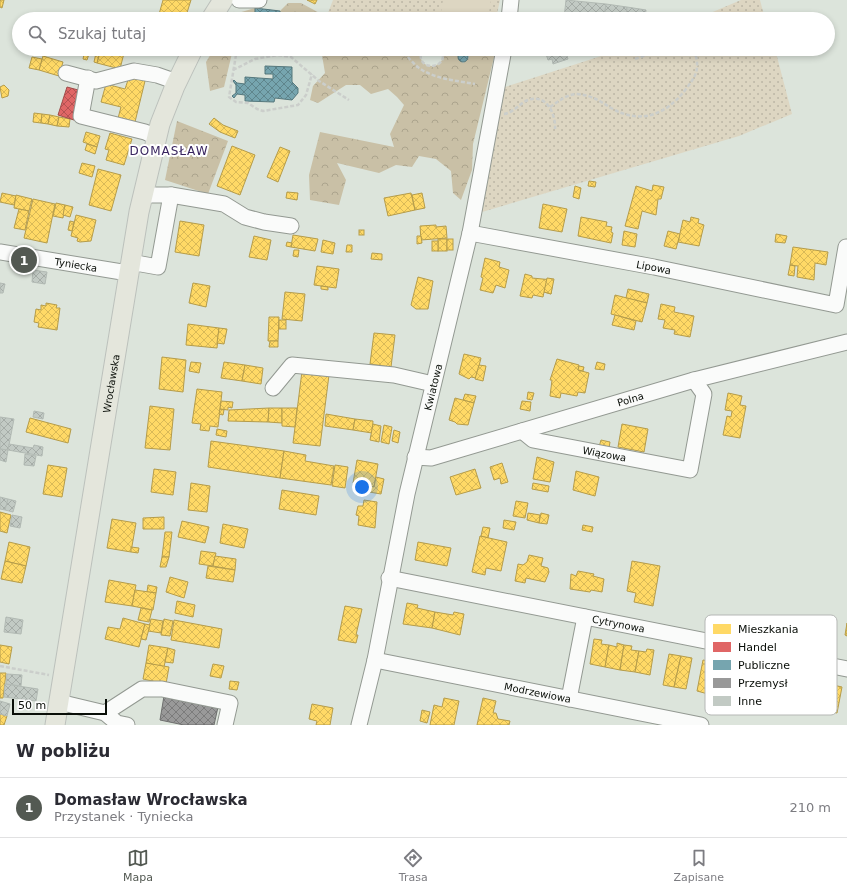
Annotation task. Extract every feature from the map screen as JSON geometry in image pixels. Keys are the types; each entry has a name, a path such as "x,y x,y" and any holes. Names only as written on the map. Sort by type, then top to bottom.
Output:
{"main road":[{"path":"215,12 222,0"},
{"name":"Wrocławska","path":"56,725 129,267 142,195 156,137 177,82 190,56"}],"street":[{"path":"239,0 259,0"},
{"path":"510,12 511,0"},
{"name":"Kwiatowa","path":"359,725 375,660 415,457 470,233 503,56"},
{"path":"66,73 96,81 134,71 157,75 177,82"},
{"path":"88,78 81,116 145,132 156,137"},
{"path":"142,195 171,195 224,204 245,218 291,226"},
{"name":"Tyniecka","path":"0,252 129,267 158,267 171,195"},
{"name":"Lipowa","path":"470,233 836,305 846,247"},
{"name":"Polna","path":"415,457 431,458 694,380 847,342"},
{"path":"273,388 292,365 394,375 433,384"},
{"name":"Wiązowa","path":"522,431 533,440 690,470 704,394 694,380"},
{"name":"Cytrynowa","path":"390,578 705,641"},
{"path":"569,699 585,617"},
{"name":"Modrzewiowa","path":"375,660 701,725"},
{"name":"Cytrynowa","path":"837,667 847,669"},
{"path":"105,713 142,689 162,689 230,703 225,725"},
{"path":"59,702 105,713 117,723 127,725"}],"path":[{"path":"236,56 229,97 236,102 248,103 257,110 263,111 298,106 302,103 306,94 312,74"},
{"path":"233,70 255,59 278,56 291,57 319,81 349,100"},
{"path":"409,56 419,68 435,76 475,84"},
{"path":"420,56 423,62 430,66 440,63 443,56"},
{"path":"635,59 643,56"},
{"path":"550,107 569,95 578,94 598,99 612,108 634,117 658,114 668,108 685,91 698,73 698,63 696,56"},
{"path":"419,68 423,62"},
{"path":"492,111 509,114 520,104 530,99 541,100 550,107 554,118 555,129"},
{"path":"0,666 64,678"}],"shaded area":[{"path":"333,0 500,0 497,12 328,12"},
{"path":"443,0 491,0 489,12 441,12"},
{"path":"741,0 760,0 763,12 713,12"},
{"path":"601,56 777,56 792,114 739,136 482,212 505,87"}],"green space":[{"path":"288,3 301,3 318,12 280,12"},
{"path":"255,8 255,12 241,12"},
{"path":"210,56 231,56 224,87 210,91 206,62"},
{"path":"322,56 421,56 423,62 432,66 437,65 443,56 459,56 463,63 469,58 468,56 494,56 473,144 472,170 461,200 453,193 451,171 436,159 419,156 412,167 396,165 379,173 337,163 346,180 339,205 310,200 309,175 320,132 394,147 390,134 404,105 388,89 371,94 360,85 346,85 318,103 310,100 313,86 325,73"},
{"path":"177,121 228,141 208,194 165,180"}],"building: Mieszkania":[{"path":"0,0 4,0 2,8 0,7"},
{"path":"163,0 191,0 187,12 160,12"},
{"path":"307,0 317,0 315,4"},
{"path":"43,56 63,62 59,76 39,70"},
{"path":"84,56 88,56 87,60 83,59"},
{"path":"95,56 99,56 97,63 94,62"},
{"path":"99,56 123,56 120,69 97,63"},
{"path":"32,57 42,59 39,70 29,68"},
{"path":"129,77 145,81 134,126 117,122 121,107 101,102 106,84 125,89"},
{"path":"4,85 9,90 8,96 2,98 0,87"},
{"path":"34,113 42,114 41,123 33,122"},
{"path":"42,114 50,115 48,124 41,123"},
{"path":"50,115 59,117 57,126 48,124"},
{"path":"59,117 70,119 69,127 57,126"},
{"path":"214,118 223,125 238,131 235,138 220,132 209,124"},
{"path":"86,132 100,136 97,147 83,142"},
{"path":"110,133 132,139 124,165 106,160 109,150 105,149"},
{"path":"87,144 97,147 95,154 85,150"},
{"path":"232,146 255,155 240,195 217,186"},
{"path":"280,147 290,151 278,182 267,177"},
{"path":"82,163 95,166 92,177 79,173"},
{"path":"98,169 121,175 111,211 89,205"},
{"path":"589,181 596,182 595,187 588,186"},
{"path":"653,185 664,187 661,199 658,199 656,215 642,211 638,229 625,226 636,186 652,191"},
{"path":"575,186 581,188 579,199 573,197"},
{"path":"287,192 298,193 297,200 286,198"},
{"path":"2,193 16,196 14,205 0,202"},
{"path":"411,193 415,210 388,216 384,198"},
{"path":"422,193 425,208 415,210 412,195"},
{"path":"16,195 32,199 29,211 14,208"},
{"path":"33,199 55,204 47,243 24,238"},
{"path":"56,203 65,205 63,218 53,216"},
{"path":"543,204 567,209 562,232 539,228"},
{"path":"65,205 73,207 70,217 63,215"},
{"path":"19,209 29,211 25,230 14,228"},
{"path":"76,215 96,220 91,241 80,242 77,241 78,238 71,236"},
{"path":"581,217 607,222 606,226 612,227 611,232 613,233 611,243 578,236"},
{"path":"691,217 699,219 698,223 704,225 699,246 678,242 683,220 690,222"},
{"path":"70,221 74,222 72,231 68,230"},
{"path":"180,221 204,225 199,256 175,252"},
{"path":"436,225 436,227 446,226 447,238 421,240 420,226"},
{"path":"359,230 364,230 364,235 359,235"},
{"path":"624,231 637,234 635,247 622,245"},
{"path":"668,231 680,234 676,249 664,246"},
{"path":"776,234 787,236 785,243 775,242"},
{"path":"293,235 318,239 315,251 291,247"},
{"path":"254,236 271,240 267,260 249,257"},
{"path":"417,236 421,236 422,243 417,244"},
{"path":"438,239 447,239 447,251 438,251"},
{"path":"447,239 453,239 453,250 447,250"},
{"path":"323,240 335,243 333,254 321,252"},
{"path":"432,241 438,241 438,251 432,251"},
{"path":"287,242 292,243 291,247 286,246"},
{"path":"347,245 352,245 352,252 346,252"},
{"path":"793,247 828,252 826,265 815,263 814,280 797,277 798,266 790,265"},
{"path":"294,250 299,250 298,257 293,256"},
{"path":"372,253 382,254 382,260 371,259"},
{"path":"485,258 500,262 499,267 509,270 505,288 496,285 493,293 480,290"},
{"path":"790,265 795,266 794,276 788,275"},
{"path":"317,266 339,269 336,288 314,285"},
{"path":"525,274 532,276 532,278 553,280 551,294 544,292 543,297 533,295 532,298 520,296"},
{"path":"418,277 433,281 428,309 416,309 411,305"},
{"path":"547,278 554,279 551,294 544,292"},
{"path":"193,283 210,286 206,307 189,303"},
{"path":"321,286 328,287 328,290 321,289"},
{"path":"628,289 649,294 647,303 626,298"},
{"path":"285,292 305,294 302,321 282,319"},
{"path":"615,295 647,303 642,322 611,314"},
{"path":"46,303 57,305 56,308 60,308 57,330 38,327 39,323 34,322 36,309 41,310 41,305 46,306"},
{"path":"661,304 675,307 674,312 694,316 690,337 674,334 675,330 663,328 665,320 658,319"},
{"path":"615,315 636,321 634,330 612,325"},
{"path":"269,317 279,317 278,341 268,341"},
{"path":"279,320 286,320 286,329 279,329"},
{"path":"188,324 219,328 217,348 186,345"},
{"path":"219,328 227,329 224,344 217,343"},
{"path":"374,333 395,335 391,367 370,364"},
{"path":"270,341 278,341 278,347 269,347"},
{"path":"464,354 481,358 476,378 471,377 469,379 459,374"},
{"path":"162,357 186,360 183,392 159,389"},
{"path":"557,359 579,365 578,370 589,373 585,393 578,392 577,396 561,393 560,398 550,396 552,380 550,380"},
{"path":"191,362 201,363 199,373 189,371"},
{"path":"224,362 245,365 242,381 221,378"},
{"path":"597,362 605,364 604,370 595,369"},
{"path":"245,365 263,368 261,384 242,381"},
{"path":"479,365 486,366 483,381 475,379"},
{"path":"579,366 584,367 583,371 578,370"},
{"path":"302,371 329,375 320,446 293,443"},
{"path":"197,389 222,392 218,427 210,426 209,431 200,430 201,424 192,423"},
{"path":"528,392 534,393 532,400 527,399"},
{"path":"728,393 742,396 740,405 746,406 740,438 723,435 727,416 731,417 732,411 725,410"},
{"path":"465,394 476,396 474,403 463,400"},
{"path":"455,398 474,403 468,425 457,424 449,420"},
{"path":"221,401 233,402 232,408 228,407 228,410 220,409"},
{"path":"522,401 531,402 530,411 520,409"},
{"path":"150,406 174,409 170,450 145,448"},
{"path":"269,408 268,422 228,421 229,410"},
{"path":"269,408 282,408 282,423 268,422"},
{"path":"282,408 297,408 295,427 282,426"},
{"path":"220,409 224,410 223,415 219,414"},
{"path":"326,414 355,419 353,430 325,426"},
{"path":"30,418 71,429 68,443 26,432"},
{"path":"355,419 373,421 372,433 353,430"},
{"path":"373,424 381,426 379,442 370,440"},
{"path":"622,424 648,429 644,452 618,447"},
{"path":"384,425 392,427 389,444 381,442"},
{"path":"217,429 227,431 226,437 216,435"},
{"path":"394,430 400,432 398,443 392,441"},
{"path":"601,440 610,442 609,448 599,447"},
{"path":"211,441 284,451 280,478 208,467"},
{"path":"284,451 306,455 305,461 334,466 331,485 280,478"},
{"path":"537,457 554,462 550,482 533,479"},
{"path":"357,460 378,464 374,487 353,483"},
{"path":"502,463 508,482 501,484 500,478 494,480 490,467"},
{"path":"48,465 67,468 62,497 43,494"},
{"path":"335,465 348,467 345,488 332,486"},
{"path":"154,469 176,472 173,495 151,492"},
{"path":"475,469 481,488 456,495 450,477"},
{"path":"576,471 599,477 595,496 573,490"},
{"path":"376,477 384,479 381,494 369,492 370,486 374,487"},
{"path":"191,483 210,486 207,512 188,510"},
{"path":"533,483 549,486 548,492 532,489"},
{"path":"282,490 319,496 316,515 279,509"},
{"path":"364,500 377,502 375,528 358,525 359,516 356,515 358,506 363,506"},
{"path":"516,501 528,503 525,518 513,516"},
{"path":"0,512 11,515 7,533 0,531"},
{"path":"528,513 540,515 539,523 527,520"},
{"path":"541,513 549,515 547,524 539,523"},
{"path":"164,517 164,529 143,529 143,518"},
{"path":"112,519 136,523 131,552 107,548"},
{"path":"504,520 516,522 514,530 503,528"},
{"path":"182,521 209,527 205,543 178,537"},
{"path":"223,524 248,529 244,548 220,543"},
{"path":"583,525 593,527 592,532 582,530"},
{"path":"483,527 490,528 488,538 481,536"},
{"path":"165,532 172,532 169,557 162,557"},
{"path":"480,536 507,542 501,571 486,568 485,575 472,572"},
{"path":"9,542 30,547 26,566 5,561"},
{"path":"418,542 451,548 447,566 415,560"},
{"path":"131,547 139,548 138,553 131,552"},
{"path":"201,551 216,553 213,566 199,564"},
{"path":"529,555 543,558 541,566 548,568 549,572 545,582 526,578 525,583 515,581 518,564 523,565 527,562"},
{"path":"215,556 236,559 235,570 213,566"},
{"path":"162,557 169,557 166,567 160,567"},
{"path":"5,561 26,566 22,583 1,579"},
{"path":"632,561 660,566 653,606 634,602 636,593 627,591"},
{"path":"208,566 235,570 233,582 206,578"},
{"path":"578,571 594,574 593,576 604,579 602,592 570,589 571,574 576,576"},
{"path":"170,577 188,582 184,598 166,592"},
{"path":"109,580 136,585 132,606 105,602"},
{"path":"148,585 157,587 156,593 147,592"},
{"path":"135,590 156,593 153,610 132,606"},
{"path":"177,601 195,605 193,617 175,613"},
{"path":"407,603 418,605 417,608 435,612 432,628 403,624"},
{"path":"345,606 362,609 356,635 358,635 356,643 338,640"},
{"path":"141,608 152,610 149,622 138,620"},
{"path":"435,612 453,615 454,612 464,614 460,635 432,628"},
{"path":"123,618 145,624 139,647 105,639 108,627 120,629"},
{"path":"151,619 163,621 161,633 148,631"},
{"path":"164,619 173,621 170,636 161,635"},
{"path":"174,620 222,629 219,648 171,640"},
{"path":"847,623 847,636 845,635"},
{"path":"145,624 150,625 146,640 141,639"},
{"path":"594,639 602,640 601,644 609,645 605,667 590,664"},
{"path":"617,643 624,645 620,670 605,667 609,645 617,647"},
{"path":"0,645 12,647 9,664 0,662"},
{"path":"149,645 168,648 164,667 146,663"},
{"path":"624,645 632,646 631,650 639,651 635,672 620,670"},
{"path":"168,648 175,650 173,663 165,662"},
{"path":"647,649 654,650 650,675 635,672 639,651 646,652"},
{"path":"669,654 681,656 674,687 663,685"},
{"path":"681,656 692,658 686,689 674,687"},
{"path":"703,660 705,660 705,693 697,691"},
{"path":"146,663 169,667 166,684 143,679"},
{"path":"213,664 224,666 221,678 210,676"},
{"path":"0,673 6,673 3,698 0,698"},
{"path":"230,681 239,682 237,690 229,689"},
{"path":"837,686 842,687 837,713"},
{"path":"444,698 459,701 454,725 430,725 434,705 442,707"},
{"path":"483,698 496,701 493,713 496,713 498,719 510,721 509,725 477,725"},
{"path":"312,704 333,708 330,725 316,725 317,721 309,719"},
{"path":"422,710 430,712 427,723 420,721"},
{"path":"0,714 7,716 4,725 0,725"}],"building: Handel":[{"path":"67,87 82,91 74,120 58,115"}],"building: Publiczne":[{"path":"255,8 280,11 280,12 255,12"},
{"path":"458,56 468,56 467,61 465,62 461,62 458,59"},
{"path":"265,66 292,67 292,82 298,88 298,93 292,100 275,98 274,102 245,101 245,95 237,94 234,98 232,96 236,93 236,85 233,81 234,80 237,83 245,84 245,77 273,79 273,74 265,74"}],"building: Przemysł":[{"path":"164,696 218,707 214,725 184,725 160,720"}],"building: Inne":[{"path":"566,0 606,4 605,12 565,12"},
{"path":"606,4 627,7 627,12 605,12"},
{"path":"627,7 646,10 646,12 627,12"},
{"path":"547,56 567,56 568,59 553,64 552,59 548,60"},
{"path":"20,263 30,265 29,269 20,268"},
{"path":"33,270 47,272 45,284 32,282"},
{"path":"0,283 5,284 3,293 0,293"},
{"path":"34,411 44,413 43,419 33,417"},
{"path":"0,417 14,419 8,450 0,449"},
{"path":"9,444 33,448 34,445 43,447 42,456 8,450"},
{"path":"0,449 8,450 6,462 0,460"},
{"path":"25,454 36,456 34,466 24,465"},
{"path":"0,497 8,499 5,510 0,509"},
{"path":"8,499 16,501 13,512 5,510"},
{"path":"12,515 22,517 20,528 10,526"},
{"path":"6,617 23,620 21,634 4,632"},
{"path":"7,674 22,675 21,686 6,684"},
{"path":"5,684 38,689 36,701 4,697"},
{"path":"0,701 10,704 7,716 0,714"}],"place":[{"name":"Domasław Wrocławska","path":"24,260"}],"district":[{"name":"DOMASŁAW","path":"169,151"}]}
